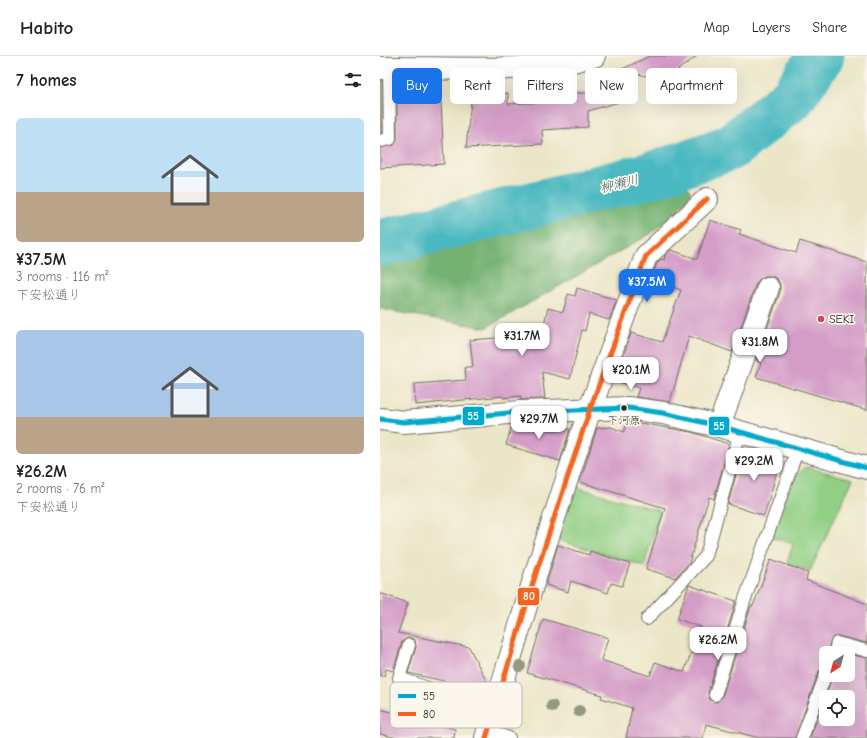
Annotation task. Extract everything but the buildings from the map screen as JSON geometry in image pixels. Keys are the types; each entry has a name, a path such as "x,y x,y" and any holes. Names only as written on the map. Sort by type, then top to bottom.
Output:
{"street":[{"path":"385,68 506,62 569,63 594,56"},
{"path":"503,682 590,408 646,256 707,199"},
{"path":"719,426 768,288"},
{"path":"380,419 404,422 520,412 590,408 628,408 719,426 867,468"}],"lane":[{"path":"380,141 390,139 385,68"},
{"path":"647,619 706,556 740,432"},
{"path":"715,695 744,602 798,448"},
{"path":"836,646 837,643 848,646"},
{"path":"409,645 398,678 410,682"},
{"path":"855,648 867,651"},
{"path":"802,738 823,682"},
{"path":"487,735 509,738"}],"green space":[{"path":"684,178 692,196 652,233 486,328 380,309 380,263"},
{"path":"805,467 853,479 810,571 787,563 793,544 771,537 789,484"},
{"path":"573,486 660,511 644,566 554,539"}],"waterway":[{"name":"柳瀬川","path":"380,243 659,173 731,147 792,98 821,56"}],"transit line":[{"name":"80","path":"503,682 536,573 590,409 646,256 707,199"},
{"name":"55","path":"380,419 404,422 520,412 628,408 663,413 719,426 867,468"},
{"name":"80","path":"486,738 489,728"}],"place":[{"name":"SEKI","path":"821,319"},
{"name":"下河原","path":"624,408"}]}
